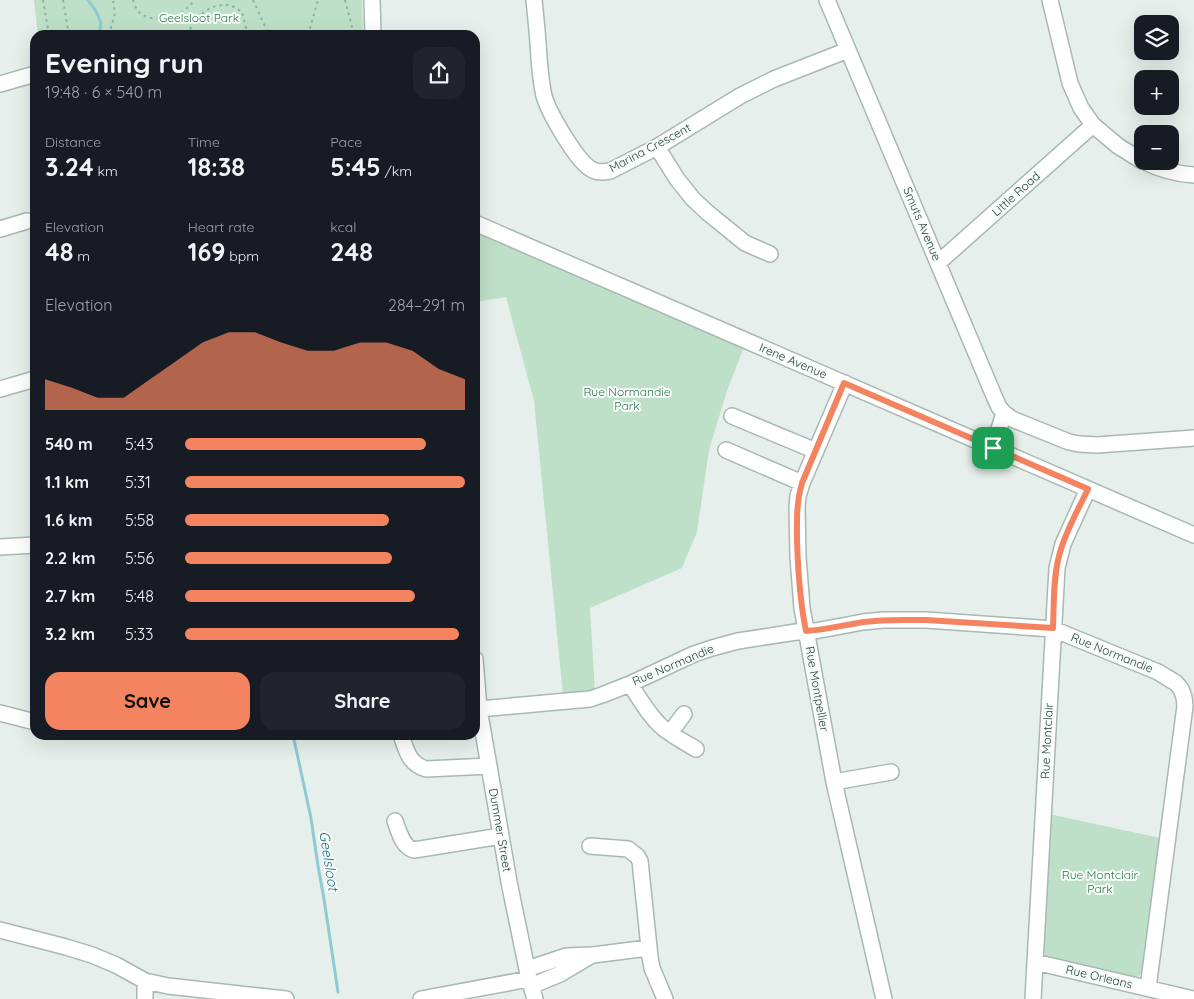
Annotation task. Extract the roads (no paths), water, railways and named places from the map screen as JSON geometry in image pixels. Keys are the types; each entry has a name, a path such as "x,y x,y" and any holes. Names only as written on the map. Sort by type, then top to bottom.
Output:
{"street":[{"path":"372,0 373,30"},
{"name":"Marina Crescent","path":"534,0 544,97 558,126 578,157 593,170 603,172 610,171 657,147 740,96 774,79 848,50"},
{"name":"Smuts Avenue","path":"827,0 994,396 1004,413"},
{"path":"1054,3 1070,83 1081,108 1093,125 1118,146 1134,156"},
{"path":"0,84 30,75"},
{"name":"Little Road","path":"938,263 1093,125"},
{"path":"657,147 676,179 693,199 746,243 770,254"},
{"path":"1164,170 1194,175"},
{"path":"0,228 27,221"},
{"name":"Irene Avenue","path":"480,225 1194,535"},
{"path":"0,389 30,380"},
{"name":"Rue Montpellier","path":"844,383 798,496 798,557 802,608 834,782 884,999"},
{"path":"993,448 1004,413 1012,419 1069,442 1079,444 1097,445 1194,438"},
{"path":"732,416 816,451"},
{"path":"726,450 802,483"},
{"name":"Rue Montclair","path":"1033,999 1055,583 1059,556 1063,544 1088,489"},
{"path":"0,547 30,545"},
{"name":"Rue Normandie","path":"480,709 590,699 630,684 694,654 712,648 738,641 863,622 926,620 1053,628 1158,672 1176,683 1184,697 1185,706 1148,988"},
{"path":"630,684 654,718 670,733 696,749"},
{"path":"0,713 30,721"},
{"path":"670,733 684,714"},
{"name":"Dummer Street","path":"480,715 509,882 531,983"},
{"path":"403,740 409,757 418,766 426,769 489,766"},
{"path":"834,782 891,772"},
{"path":"395,821 405,845 409,849 414,850 501,836"},
{"path":"590,846 628,849 637,856 640,862 648,948 652,968 665,999"},
{"path":"0,930 66,947 92,956 116,965 145,981 168,986 286,999"},
{"path":"421,999 531,983 560,974 593,955 648,948"},
{"name":"Rue Orleans","path":"1035,962 1193,999"},
{"path":"145,981 145,999"}],"waterway":[{"name":"Geelsloot","path":"88,0 96,11 101,23 100,30"},
{"name":"Geelsloot","path":"294,740 311,818 338,992"}],"park label":[{"name":"Geelsloot Park","path":"199,18"},
{"name":"Rue Normandie Park","path":"627,399"},
{"name":"Rue Montclair Park","path":"1100,882"}]}
